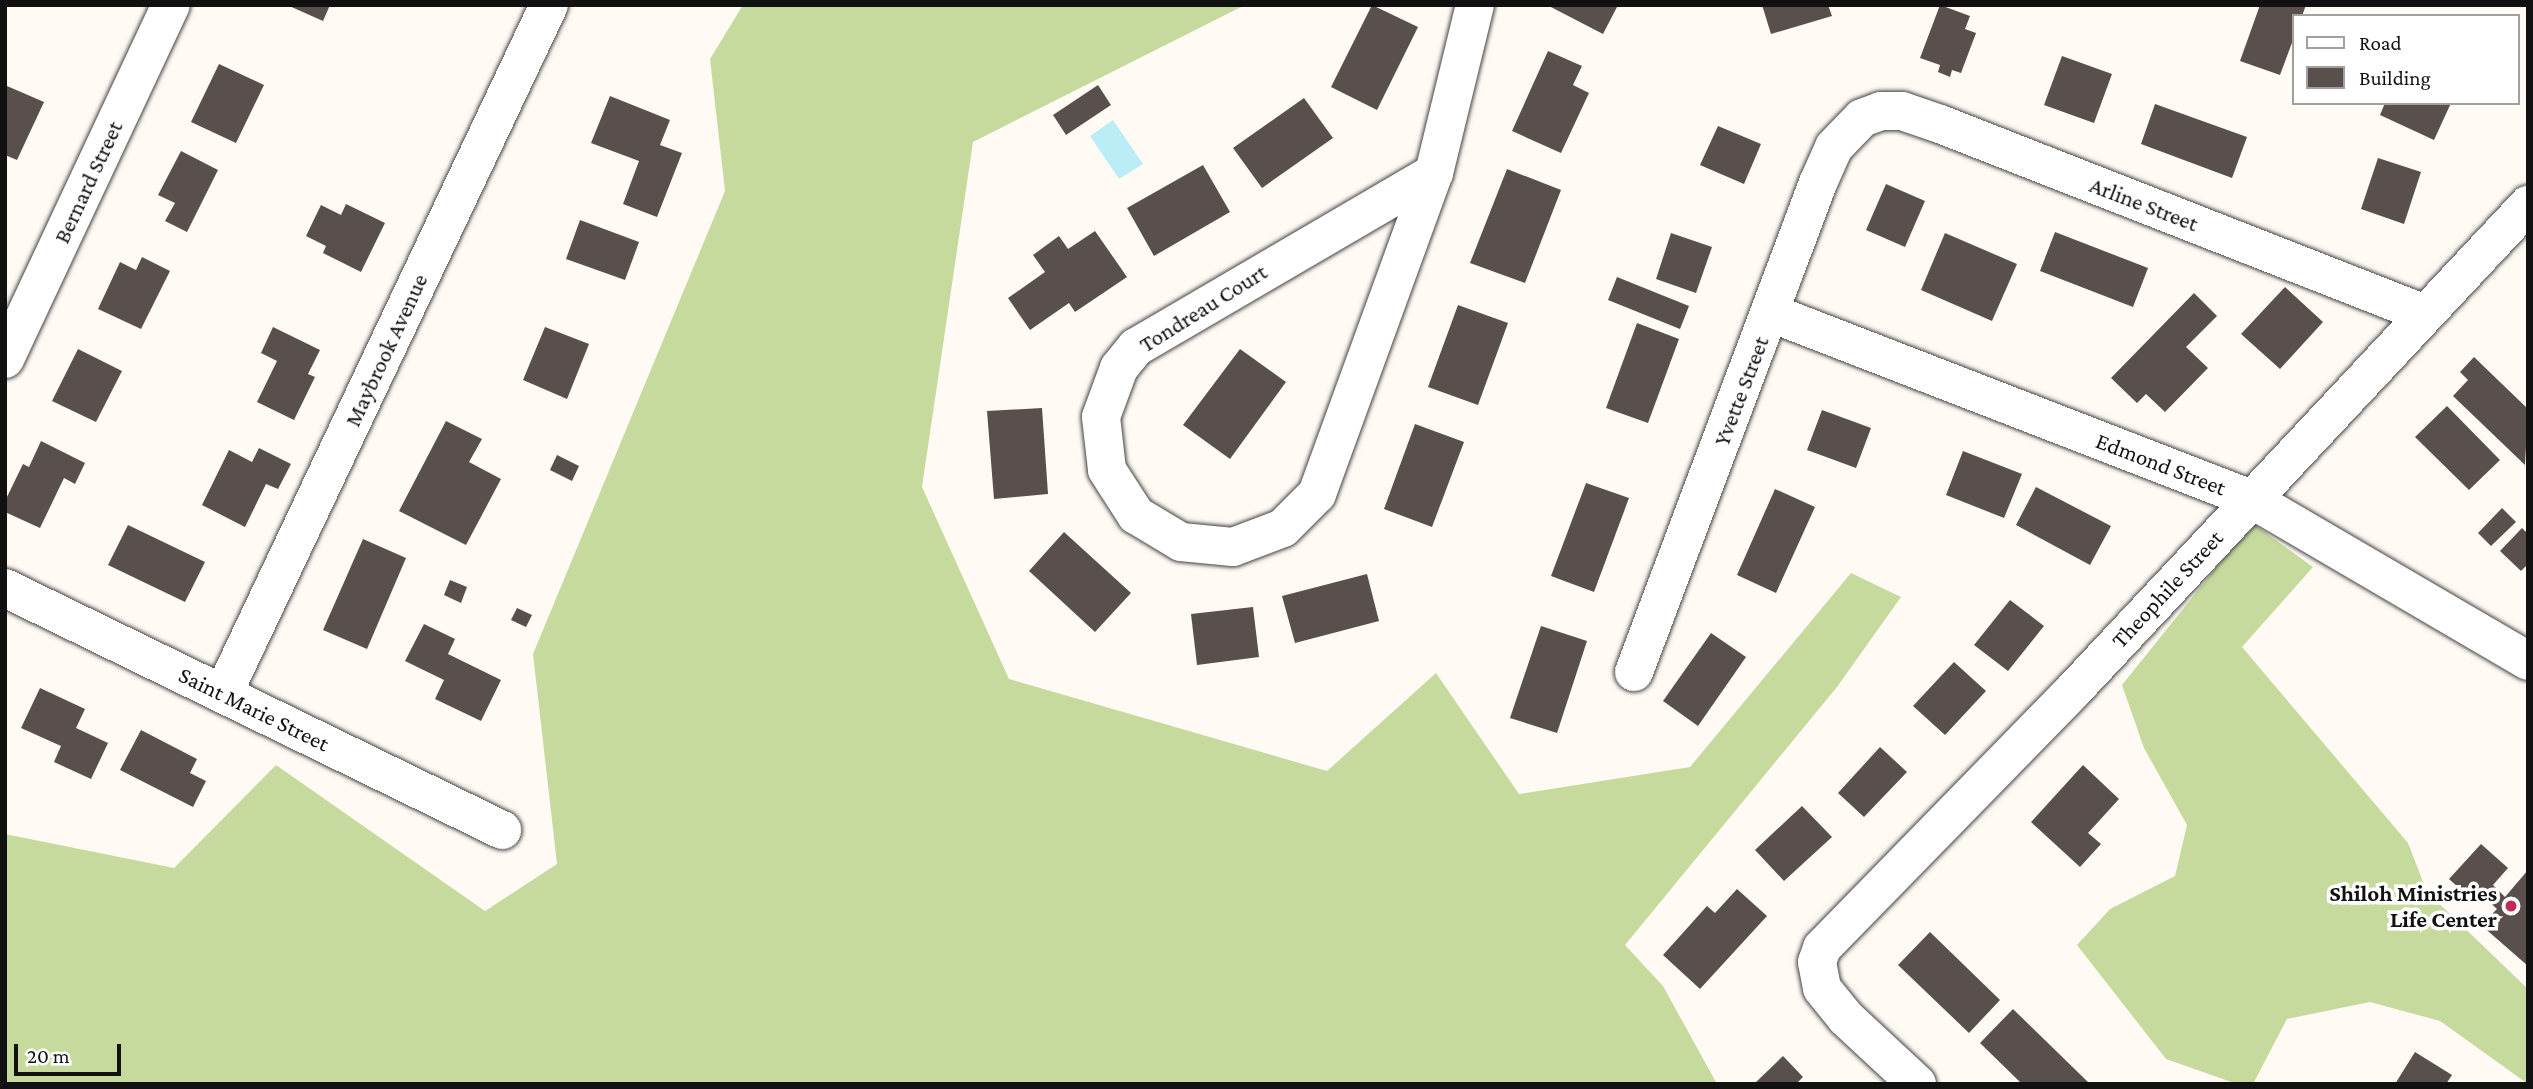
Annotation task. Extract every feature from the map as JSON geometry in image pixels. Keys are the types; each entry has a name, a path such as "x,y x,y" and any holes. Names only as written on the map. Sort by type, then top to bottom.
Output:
{"street":[{"name":"Bernard Street","path":"5,359 171,5"},
{"name":"Maybrook Avenue","path":"223,694 548,5"},
{"name":"Tondreau Court","path":"1434,173 1158,331 1136,347 1119,368 1101,417 1107,470 1136,515 1156,531 1207,548 1259,541 1301,513 1327,473 1434,173 1475,5"},
{"name":"Arline Street","path":"1862,118 1881,111 1902,111 1940,124 2425,314"},
{"name":"Yvette Street","path":"1634,672 1829,159 1846,130 1862,118"},
{"name":"Theophile Street","path":"1917,1084 1846,1018 1822,988 1817,961 1822,948 2071,693 2528,205"},
{"name":"Edmond Street","path":"1771,313 2250,499 2528,661"},
{"name":"Saint Marie Street","path":"5,588 502,831"}],"green space":[{"path":"743,5 1245,5 973,142 922,487 1009,679 1327,771 1436,673 1519,794 1690,767 1851,573 1901,597 1837,687 1625,945 1663,986 1717,1084 5,1084 5,834 174,868 276,765 485,911 557,864 533,654 725,191 710,59"},
{"path":"2252,523 2313,567 2242,647 2408,843 2427,892 2528,989 2528,1084 2440,1021 2370,1002 2287,1019 2253,1084 2237,1084 2166,1059 2077,945 2110,909 2175,876 2187,825 2144,748 2122,685"}],"water":[{"path":"1113,120 1143,164 1119,179 1090,136"}],"building":[{"path":"287,5 330,5 323,21"},
{"path":"1372,5 1418,27 1377,110 1331,87"},
{"path":"1547,5 1613,5 1617,7 1603,34"},
{"path":"1762,5 1828,5 1832,16 1771,34"},
{"path":"1940,5 1970,16 1965,29 1976,33 1961,73 1952,70 1950,77 1938,72 1940,65 1920,58"},
{"path":"2260,5 2306,5 2303,14 2292,14 2292,43 2280,75 2240,61"},
{"path":"1548,51 1582,66 1573,85 1589,93 1561,153 1512,131"},
{"path":"2062,56 2112,74 2094,123 2044,105"},
{"path":"219,64 264,85 236,143 191,122"},
{"path":"1098,85 1111,105 1066,135 1053,115"},
{"path":"7,86 44,102 17,160 5,155"},
{"path":"610,96 670,120 660,145 682,153 657,217 623,204 639,161 591,143"},
{"path":"1304,98 1333,138 1262,188 1233,148"},
{"path":"2155,104 2247,137 2232,178 2141,144"},
{"path":"2384,105 2450,105 2434,140 2380,115"},
{"path":"1718,126 1761,144 1744,184 1700,165"},
{"path":"181,151 218,170 187,232 165,221 175,203 158,195"},
{"path":"2378,158 2421,172 2404,224 2361,209"},
{"path":"1203,165 1230,212 1154,256 1127,208"},
{"path":"1507,169 1561,190 1525,283 1470,263"},
{"path":"1886,184 1925,201 1905,247 1866,230"},
{"path":"346,204 385,223 361,272 323,253 326,246 306,236 321,205 341,215"},
{"path":"580,220 639,242 625,280 566,259"},
{"path":"1095,231 1127,277 1075,312 1069,303 1030,330 1008,298 1045,272 1033,255 1059,236 1068,249"},
{"path":"2055,232 2148,268 2133,307 2040,271"},
{"path":"1671,233 1712,247 1696,293 1656,279"},
{"path":"1945,233 2017,264 1992,321 1921,290"},
{"path":"142,257 170,271 141,329 98,309 120,262 136,270"},
{"path":"1617,277 1689,306 1680,329 1608,300"},
{"path":"2285,287 2323,322 2280,369 2241,334"},
{"path":"2194,293 2217,316 2186,347 2208,368 2165,412 2146,394 2137,403 2111,378"},
{"path":"1458,305 1508,323 1478,405 1428,387"},
{"path":"1637,323 1679,339 1648,423 1606,408"},
{"path":"273,327 320,350 308,374 315,377 294,420 257,402 277,361 261,353"},
{"path":"545,327 589,344 567,399 523,380"},
{"path":"78,349 122,371 96,422 52,401"},
{"path":"1240,349 1286,382 1230,459 1183,425"},
{"path":"2474,357 2528,409 2525,465 2453,396 2468,380 2460,372"},
{"path":"2447,406 2500,460 2469,490 2415,437"},
{"path":"1042,408 1048,494 994,499 987,411"},
{"path":"1822,410 1871,428 1856,468 1807,450"},
{"path":"446,421 482,439 469,462 501,479 466,545 399,511"},
{"path":"1415,424 1464,442 1432,527 1384,509"},
{"path":"41,441 85,463 75,484 64,478 40,528 5,512 5,501 23,464 29,467"},
{"path":"259,448 291,464 278,489 266,484 245,527 202,505 229,450 252,462"},
{"path":"1963,451 2022,474 2004,518 1946,495"},
{"path":"557,455 579,466 572,481 550,470"},
{"path":"1586,483 1629,498 1594,592 1551,576"},
{"path":"2036,487 2111,526 2090,565 2016,525"},
{"path":"1775,489 1815,507 1776,593 1737,575"},
{"path":"2502,508 2516,522 2491,546 2478,533"},
{"path":"128,525 205,562 185,602 108,565"},
{"path":"2522,528 2528,534 2528,564 2521,571 2500,551"},
{"path":"1064,532 1131,593 1095,632 1029,571"},
{"path":"363,539 406,558 367,649 323,630"},
{"path":"1367,574 1379,621 1295,643 1282,596"},
{"path":"450,580 467,587 461,603 444,595"},
{"path":"2010,600 2044,626 2008,671 1974,645"},
{"path":"1253,607 1259,657 1197,665 1191,614"},
{"path":"517,608 532,615 526,627 511,620"},
{"path":"424,624 455,639 448,654 501,680 481,721 435,699 444,680 405,661"},
{"path":"1541,626 1587,641 1557,733 1510,718"},
{"path":"1711,633 1746,657 1698,726 1663,701"},
{"path":"1954,662 1986,691 1945,735 1913,706"},
{"path":"40,688 85,709 76,728 108,743 91,779 54,762 61,746 21,728"},
{"path":"141,730 197,759 190,773 206,781 193,807 120,770"},
{"path":"1880,747 1907,772 1864,817 1838,793"},
{"path":"2083,765 2119,799 2088,833 2101,844 2080,867 2031,822"},
{"path":"1802,806 1832,837 1784,881 1755,850"},
{"name":"Shiloh Ministries Life Center","path":"2481,844 2508,868 2493,885 2505,897 2528,870 2528,966 2481,925 2497,909 2483,896 2477,904 2449,879"},
{"path":"1737,889 1767,916 1700,989 1663,955 1707,906 1715,913"},
{"path":"1930,932 2000,1000 1969,1033 1898,965"},
{"path":"2013,1009 2090,1084 2022,1084 1980,1043"},
{"path":"2415,1052 2452,1075 2446,1084 2395,1084"},
{"path":"1783,1056 1803,1077 1796,1084 1754,1084"}],"place":[{"name":"Shiloh Ministries Life Center","path":"2511,906"}]}
